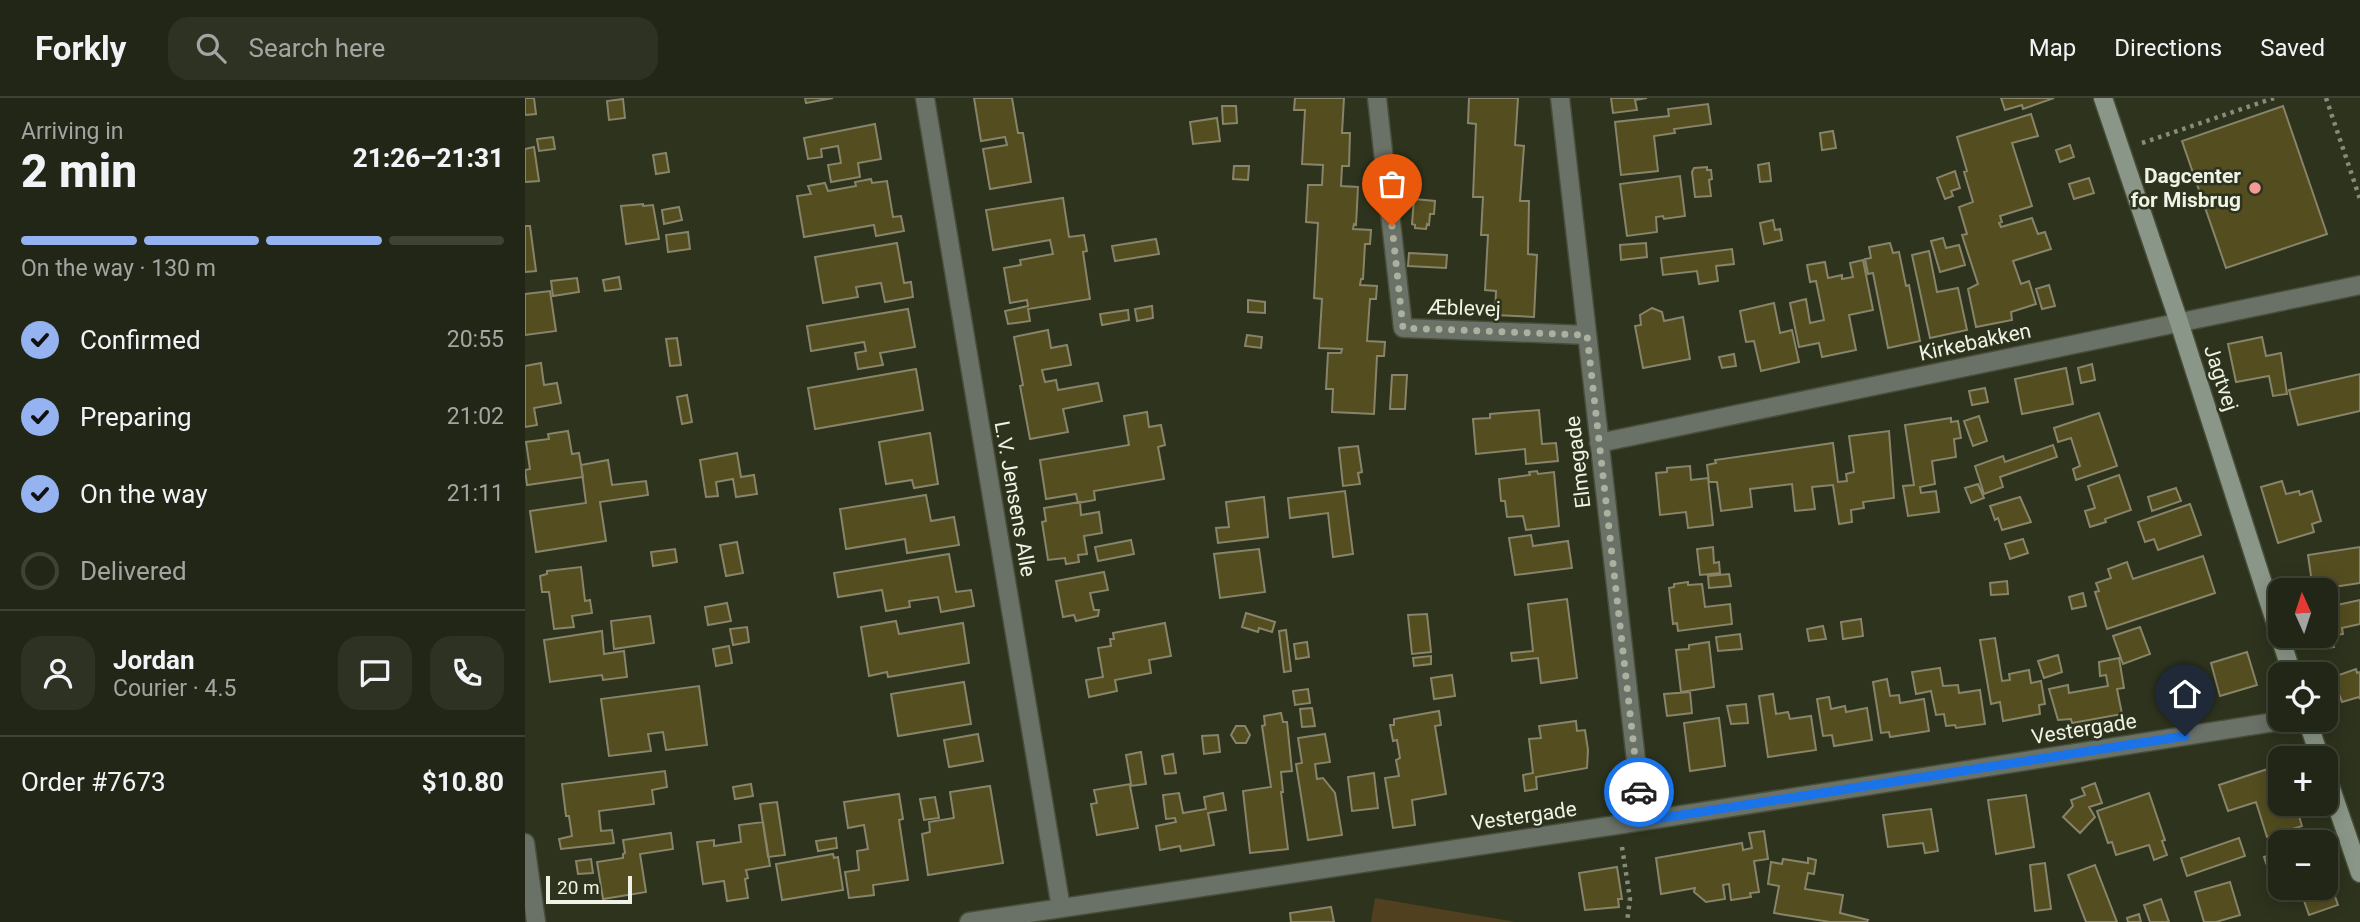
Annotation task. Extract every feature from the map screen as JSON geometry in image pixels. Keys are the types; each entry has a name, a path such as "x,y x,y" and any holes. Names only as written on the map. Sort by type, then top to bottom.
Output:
{"street":[{"name":"L.V. Jensens Alle","path":"925,98 1061,908"},
{"name":"Æblevej","path":"1377,98 1403,328 1587,335"},
{"name":"Elmegade","path":"1560,98 1643,821"},
{"name":"Jagtvej","path":"2103,98 2179,322 2288,662"},
{"name":"Kirkebakken","path":"1599,443 2360,285"},
{"name":"Vestergade","path":"969,922 1618,825 2268,723"},
{"path":"2338,809 2360,873"},
{"path":"525,843 536,922"}],"path":[{"path":"2121,150 2274,98"},
{"path":"2326,98 2360,200"},
{"path":"1618,825 1630,899 1627,922"}],"shaded area":[{"path":"1375,898 1516,922 1371,922"}],"building":[{"path":"525,98 534,98 536,114 525,115"},
{"path":"805,98 833,98 806,103"},
{"path":"974,98 1012,98 1018,133 1023,133 1031,182 990,189 983,149 1007,145 1005,137 981,141"},
{"path":"1295,98 1344,98 1342,133 1350,133 1349,166 1342,166 1341,186 1358,187 1356,225 1354,224 1353,229 1371,230 1370,244 1365,244 1363,279 1360,285 1377,286 1376,299 1370,299 1367,341 1385,342 1384,356 1377,356 1374,414 1332,412 1333,389 1326,389 1328,353 1341,353 1342,349 1319,348 1322,299 1314,298 1318,223 1306,222 1308,185 1322,185 1323,165 1302,164 1305,110 1294,110"},
{"path":"1469,98 1518,98 1515,145 1524,146 1520,201 1529,201 1528,254 1537,255 1534,317 1495,315 1496,291 1485,290 1488,235 1481,235 1483,197 1473,197 1476,124 1468,123"},
{"path":"1611,98 1647,98 1635,100 1637,110 1613,113"},
{"path":"2001,98 2054,98 2023,109 2022,105 2005,110"},
{"path":"623,99 625,118 609,120 607,101"},
{"path":"1708,104 1711,124 1674,129 1675,133 1654,136 1658,171 1621,175 1615,122 1669,116 1668,109"},
{"path":"1222,106 1236,106 1237,123 1223,124"},
{"name":"Dagcenter for Misbrug","path":"2283,106 2327,234 2226,268 2182,141"},
{"path":"2031,114 2038,136 2012,143 2032,206 2000,216 2002,222 1999,223 2001,227 2032,218 2038,234 2045,232 2051,249 2013,261 2021,284 2029,281 2036,304 2011,312 2012,320 1976,327 1968,289 1978,284 1962,235 1967,234 1959,207 1973,202 1957,137"},
{"path":"1217,118 1220,141 1193,144 1190,122"},
{"path":"875,124 881,159 858,163 860,177 831,182 828,165 841,163 838,146 821,149 822,157 808,159 804,138"},
{"path":"1833,131 1836,148 1822,150 1820,133"},
{"path":"553,137 555,149 539,151 537,139"},
{"path":"2070,145 2074,157 2060,162 2056,150"},
{"path":"534,147 539,181 525,182 525,149"},
{"path":"666,153 669,172 656,174 653,155"},
{"path":"1769,163 1771,181 1760,182 1758,165"},
{"path":"1234,166 1249,166 1248,180 1233,179"},
{"path":"1707,167 1707,170 1711,170 1711,196 1695,197 1692,172 1694,168"},
{"path":"1955,171 1960,188 1951,191 1953,196 1945,199 1937,178"},
{"path":"1680,176 1685,216 1664,219 1663,216 1656,217 1657,232 1627,236 1620,184"},
{"path":"2089,178 2094,193 2074,199 2069,184"},
{"path":"871,179 872,183 887,181 893,217 901,216 904,231 876,236 874,225 804,237 797,196 811,194 808,186 825,183 828,191 856,186 855,182"},
{"path":"1063,198 1069,237 1084,235 1087,251 1083,252 1090,299 1028,309 1030,321 1008,324 1005,311 1028,306 1027,300 1010,303 1004,268 1021,265 1020,260 1053,254 1050,240 993,250 986,210"},
{"path":"1414,199 1435,201 1434,214 1430,214 1426,229 1415,228 1412,224"},
{"path":"653,205 659,239 626,244 621,206"},
{"path":"679,207 682,220 664,224 662,210"},
{"path":"1773,220 1775,230 1780,229 1782,240 1764,244 1760,223"},
{"path":"525,226 530,226 536,271 525,272"},
{"path":"688,232 690,249 668,252 666,235"},
{"path":"1943,238 1946,248 1959,245 1965,265 1940,272 1931,241"},
{"path":"1156,239 1159,254 1115,261 1112,246"},
{"path":"897,243 904,283 911,282 913,297 885,302 881,283 856,287 858,297 823,303 815,257"},
{"path":"1646,243 1647,257 1621,260 1620,245"},
{"path":"1890,243 1893,253 1899,252 1906,286 1909,285 1920,341 1888,348 1873,273 1868,274 1865,259 1871,258 1869,247"},
{"path":"1732,249 1734,264 1716,266 1718,281 1699,284 1697,271 1663,275 1661,258"},
{"path":"1929,251 1937,292 1958,288 1967,330 1930,338 1912,255"},
{"path":"1409,253 1447,255 1446,268 1408,266"},
{"path":"1863,260 1873,310 1849,315 1856,350 1822,357 1819,343 1799,347 1790,303 1806,299 1810,323 1824,320 1816,281 1810,282 1807,265 1825,262 1828,278 1842,275 1842,279 1853,277 1850,263"},
{"path":"619,277 621,289 605,291 603,280"},
{"path":"577,278 579,292 553,296 551,281"},
{"path":"2049,285 2055,306 2042,309 2036,289"},
{"path":"550,291 556,331 525,335 525,294"},
{"path":"1248,300 1265,302 1265,313 1248,312"},
{"path":"1774,303 1780,333 1792,330 1799,362 1761,371 1754,341 1746,342 1740,311"},
{"path":"1152,306 1153,318 1137,321 1135,309"},
{"path":"1652,308 1662,312 1664,321 1683,317 1690,359 1643,368 1635,326 1641,325 1640,315"},
{"path":"908,309 915,347 880,353 883,365 858,369 855,353 866,351 864,342 811,351 807,326"},
{"path":"1128,310 1129,320 1102,325 1100,314"},
{"path":"1048,330 1051,348 1067,345 1071,365 1042,370 1045,382 1056,380 1058,390 1098,383 1102,401 1063,409 1068,432 1030,439 1014,337"},
{"path":"1247,335 1262,337 1261,348 1245,346"},
{"path":"2262,337 2266,356 2281,353 2287,394 2273,396 2269,376 2236,382 2228,344"},
{"path":"677,338 681,365 670,366 666,339"},
{"path":"1734,354 1736,366 1722,368 1719,357"},
{"path":"541,363 544,385 557,383 561,403 534,408 537,425 525,427 525,366"},
{"path":"2092,364 2095,380 2081,383 2078,368"},
{"path":"2066,368 2073,404 2022,414 2015,379"},
{"path":"916,369 923,410 815,429 808,388"},
{"path":"2360,374 2360,411 2298,425 2289,390"},
{"path":"1392,375 1407,375 1405,409 1390,409"},
{"path":"1985,388 1988,402 1972,405 1969,391"},
{"path":"687,395 692,422 682,424 677,397"},
{"path":"1539,410 1542,444 1556,443 1558,461 1526,464 1525,449 1476,454 1473,419 1490,418 1490,414"},
{"path":"1147,412 1149,427 1161,425 1165,445 1158,447 1164,479 1094,491 1095,500 1078,503 1076,494 1046,499 1040,460 1129,445 1124,416"},
{"path":"2099,413 2117,466 2076,480 2073,469 2080,466 2071,438 2058,442 2054,428"},
{"path":"1979,416 1987,441 1973,446 1964,421"},
{"path":"1951,418 1951,422 1958,421 1961,438 1954,439 1956,457 1932,461 1935,484 1920,487 1921,493 1936,491 1939,512 1908,516 1903,486 1914,485 1905,425"},
{"path":"568,431 572,454 579,453 583,477 527,485 525,470 530,469 526,442 549,439 548,434"},
{"path":"1889,431 1894,498 1863,502 1864,508 1851,510 1852,522 1839,524 1833,485 1812,487 1815,509 1795,511 1792,484 1750,489 1752,507 1721,511 1717,482 1709,482 1707,465 1716,463 1715,460 1833,443 1838,482 1847,481 1846,474 1854,472 1849,436"},
{"path":"930,433 938,484 914,488 912,480 886,484 879,442"},
{"path":"2053,445 2057,457 2000,477 2003,487 1984,494 1975,466 2003,456 2005,462"},
{"path":"1358,446 1362,472 1358,473 1360,484 1343,486 1339,448"},
{"path":"737,453 741,477 754,475 757,494 736,497 733,479 716,482 718,496 706,497 700,460"},
{"path":"608,460 612,485 646,481 648,495 600,502 606,541 536,552 530,511 586,503 581,465"},
{"path":"1690,466 1691,480 1708,478 1713,525 1688,528 1686,512 1660,515 1656,473 1667,472 1667,468"},
{"path":"1537,471 1538,474 1554,472 1559,526 1526,530 1523,516 1507,517 1505,501 1501,501 1499,479 1530,475 1529,472"},
{"path":"2119,475 2131,510 2090,527 2085,511 2095,508 2088,486"},
{"path":"2282,481 2286,494 2299,491 2300,495 2312,491 2321,521 2312,524 2314,532 2278,543 2261,487"},
{"path":"1978,484 1984,498 1971,503 1965,488"},
{"path":"2176,488 2181,501 2152,511 2148,497"},
{"path":"1345,491 1353,554 1333,557 1328,513 1290,518 1288,498"},
{"path":"926,495 931,521 954,517 959,545 907,553 905,539 846,549 840,509"},
{"path":"1264,497 1268,537 1218,543 1216,528 1229,527 1226,502"},
{"path":"2020,497 2031,522 2002,530 1990,506"},
{"path":"1080,502 1081,515 1099,512 1102,533 1084,536 1087,554 1078,555 1079,562 1066,564 1065,558 1048,560 1042,522 1046,521 1044,508"},
{"path":"2190,504 2201,535 2158,550 2154,539 2145,542 2138,522"},
{"path":"1531,535 1533,546 1568,541 1572,568 1515,575 1509,538"},
{"path":"2023,539 2028,553 2010,559 2005,544"},
{"path":"1131,540 1134,554 1098,561 1095,547"},
{"path":"737,542 743,573 726,576 720,545"},
{"path":"1713,547 1714,563 1719,562 1720,573 1700,575 1697,549"},
{"path":"2360,547 2360,583 2338,586 2338,578 2311,578 2308,555"},
{"path":"675,549 677,562 653,566 651,552"},
{"path":"1259,549 1265,592 1220,598 1214,554"},
{"path":"949,554 956,592 971,590 974,606 941,612 938,597 909,601 910,607 886,611 882,590 838,597 834,573"},
{"path":"2203,556 2215,593 2107,629 2095,592 2099,591 2096,583 2111,578 2108,569 2127,562 2133,579"},
{"path":"581,567 585,601 590,600 592,613 572,616 574,627 554,629 549,592 542,592 540,576 547,574 547,571"},
{"path":"1104,572 1108,590 1090,593 1094,610 1099,610 1098,616 1076,621 1074,615 1063,617 1056,581"},
{"path":"1729,574 1731,586 1709,588 1708,576"},
{"path":"2007,581 2008,594 1991,595 1990,583"},
{"path":"1688,582 1688,585 1702,584 1705,607 1730,604 1732,624 1678,631 1677,623 1673,624 1669,588 1674,587 1674,584"},
{"path":"2083,593 2086,606 2072,609 2069,597"},
{"path":"1567,599 1577,678 1541,683 1538,658 1512,661 1511,653 1533,651 1528,604"},
{"path":"2360,600 2360,624 2342,628 2343,634 2338,635 2338,605"},
{"path":"727,603 731,621 708,625 705,607"},
{"path":"1246,613 1275,622 1272,632 1259,628 1258,632 1242,627"},
{"path":"1427,614 1431,652 1412,654 1408,615"},
{"path":"650,616 654,643 614,649 611,621"},
{"path":"1861,619 1863,636 1843,639 1841,622"},
{"path":"896,621 899,634 963,623 969,663 888,677 887,672 869,676 861,627"},
{"path":"1165,623 1171,656 1149,660 1151,673 1115,680 1117,691 1089,697 1086,680 1103,677 1098,648 1111,646 1113,633"},
{"path":"1823,626 1826,639 1809,641 1807,629"},
{"path":"747,627 749,642 733,645 730,629"},
{"path":"2140,627 2150,654 2123,664 2113,636"},
{"path":"1286,630 1291,671 1284,672 1279,631"},
{"path":"602,631 604,654 624,651 627,677 603,680 602,675 550,682 544,640"},
{"path":"1740,634 1742,649 1718,651 1716,637"},
{"path":"1995,638 2002,681 2010,680 2009,674 2029,670 2031,683 2041,681 2045,704 2039,705 2040,714 2003,721 2000,702 1991,704 1980,640"},
{"path":"1307,642 1309,657 1296,659 1294,644"},
{"path":"1709,642 1714,687 1681,692 1676,650"},
{"path":"729,646 732,663 716,666 713,649"},
{"path":"2247,652 2257,685 2220,696 2211,663"},
{"path":"2058,655 2062,672 2044,678 2038,661"},
{"path":"1431,656 1431,664 1414,666 1413,658"},
{"path":"2119,658 2124,688 2117,689 2122,714 2072,723 2071,719 2058,720 2049,689 2068,685 2069,693 2108,686 2106,675 2100,676 2099,662"},
{"path":"1940,668 1943,686 1958,685 1959,693 1980,690 1985,724 1956,728 1955,725 1946,726 1944,714 1936,715 1931,691 1916,694 1912,672"},
{"path":"2356,669 2357,673 2360,672 2360,699 2359,697 2342,702 2338,691 2338,675"},
{"path":"1452,675 1455,696 1434,699 1431,678"},
{"path":"1887,679 1890,696 1899,695 1900,703 1924,699 1929,731 1890,737 1889,732 1881,733 1873,682"},
{"path":"964,682 971,724 898,736 891,694"},
{"path":"699,686 707,745 666,750 663,732 648,734 651,751 609,756 601,699"},
{"path":"1308,689 1310,703 1295,705 1293,691"},
{"path":"2193,690 2199,705 2186,709 2181,695"},
{"path":"1690,692 1692,713 1667,716 1664,694"},
{"path":"1773,694 1776,714 1788,712 1790,719 1811,716 1816,750 1768,757 1759,696"},
{"path":"1829,697 1831,709 1845,706 1846,712 1867,708 1872,740 1834,746 1832,735 1823,736 1817,699"},
{"path":"1746,704 1748,723 1731,724 1727,706"},
{"path":"1312,708 1315,726 1302,727 1300,709"},
{"path":"1439,711 1441,725 1435,726 1446,794 1412,800 1415,825 1393,828 1385,778 1399,776 1396,760 1400,758 1397,740 1393,741 1390,725 1394,725 1394,719"},
{"path":"1281,713 1283,722 1287,722 1292,771 1281,772 1288,849 1250,853 1243,791 1271,787 1262,726 1265,725 1264,716"},
{"path":"1719,718 1725,766 1690,771 1684,723"},
{"path":"1576,721 1577,731 1585,730 1587,768 1536,777 1537,789 1525,791 1523,775 1533,773 1529,739 1541,738 1539,726"},
{"path":"1236,726 1245,726 1250,735 1246,743 1236,743 1231,735"},
{"path":"978,734 983,761 949,767 944,740"},
{"path":"1325,734 1330,762 1315,764 1317,779 1323,778 1335,793 1342,835 1308,840 1296,764 1302,763 1298,738"},
{"path":"1218,735 1220,752 1204,754 1202,736"},
{"path":"1141,752 1146,784 1130,786 1138,828 1097,835 1091,804 1097,803 1094,790 1131,784 1126,755"},
{"path":"1173,754 1176,773 1165,774 1162,756"},
{"path":"2268,769 2268,816 2299,816 2302,826 2289,830 2268,830 2267,837 2256,802 2228,811 2219,785"},
{"path":"665,771 667,787 652,790 654,804 599,811 601,831 612,830 614,843 561,849 559,839 572,836 569,816 566,816 562,784"},
{"path":"1374,773 1378,808 1352,811 1348,777"},
{"path":"2095,783 2102,803 2089,807 2095,817 2080,833 2063,817 2073,806 2071,800 2085,795 2082,788"},
{"path":"751,784 753,796 735,799 733,787"},
{"path":"990,786 1003,863 928,875 922,834 930,832 929,822 954,818 950,792"},
{"path":"1179,793 1183,813 1206,809 1204,797 1223,793 1226,810 1208,813 1214,845 1181,851 1180,846 1160,850 1156,826 1176,822 1175,818 1166,819 1163,795"},
{"path":"2149,793 2165,840 2162,841 2167,855 2154,860 2149,845 2116,855 2112,842 2108,843 2097,811"},
{"path":"899,794 903,819 899,820 908,880 873,885 874,895 849,898 845,872 859,870 857,851 868,849 864,825 848,828 844,802"},
{"path":"2026,795 2034,847 1996,854 1988,800"},
{"path":"935,797 939,818 924,820 920,799"},
{"path":"777,802 785,855 768,857 760,804"},
{"path":"1931,809 1938,851 1925,853 1923,843 1888,847 1883,815"},
{"path":"763,822 770,866 746,870 748,898 727,901 724,881 703,884 697,842 714,840 714,846 741,842 739,825"},
{"path":"1764,831 1768,859 1754,861 1759,892 1750,893 1751,897 1731,900 1729,884 1723,885 1725,899 1706,902 1694,892 1695,888 1661,894 1656,858 1742,843 1743,850 1752,848 1749,833"},
{"path":"671,833 673,849 640,854 646,892 603,899 597,862 623,858 623,840"},
{"path":"836,838 837,848 818,851 816,841"},
{"path":"2239,838 2245,856 2187,876 2181,858"},
{"path":"833,854 834,858 838,857 843,890 782,900 776,864"},
{"path":"1808,858 1816,860 1814,874 1808,873 1805,889 1843,895 1840,913 1868,920 1867,922 1830,922 1774,913 1779,886 1768,884 1771,862 1782,864 1783,859 1808,863"},
{"path":"591,859 593,873 578,874 576,861"},
{"path":"2045,863 2051,909 2035,911 2030,865"},
{"path":"2095,865 2117,922 2086,922 2068,875"},
{"path":"1617,867 1622,899 1618,899 1619,907 1585,910 1579,873"},
{"path":"2230,882 2240,915 2216,922 2204,922 2195,892"},
{"path":"2161,899 2169,922 2150,922 2144,905"},
{"path":"2304,900 2336,900 2338,905 2309,915"},
{"path":"1331,907 1334,922 1291,922 1290,913"},
{"path":"2139,914 2141,922 2128,922 2127,918"}],"way so far":[{"path":"1392,226 1403,328 1587,335 1639,792"}],"place":[{"name":"Dagcenter for Misbrug","path":"2255,188"}],"route":[{"path":"1639,792 1643,821 2185,736"}]}
